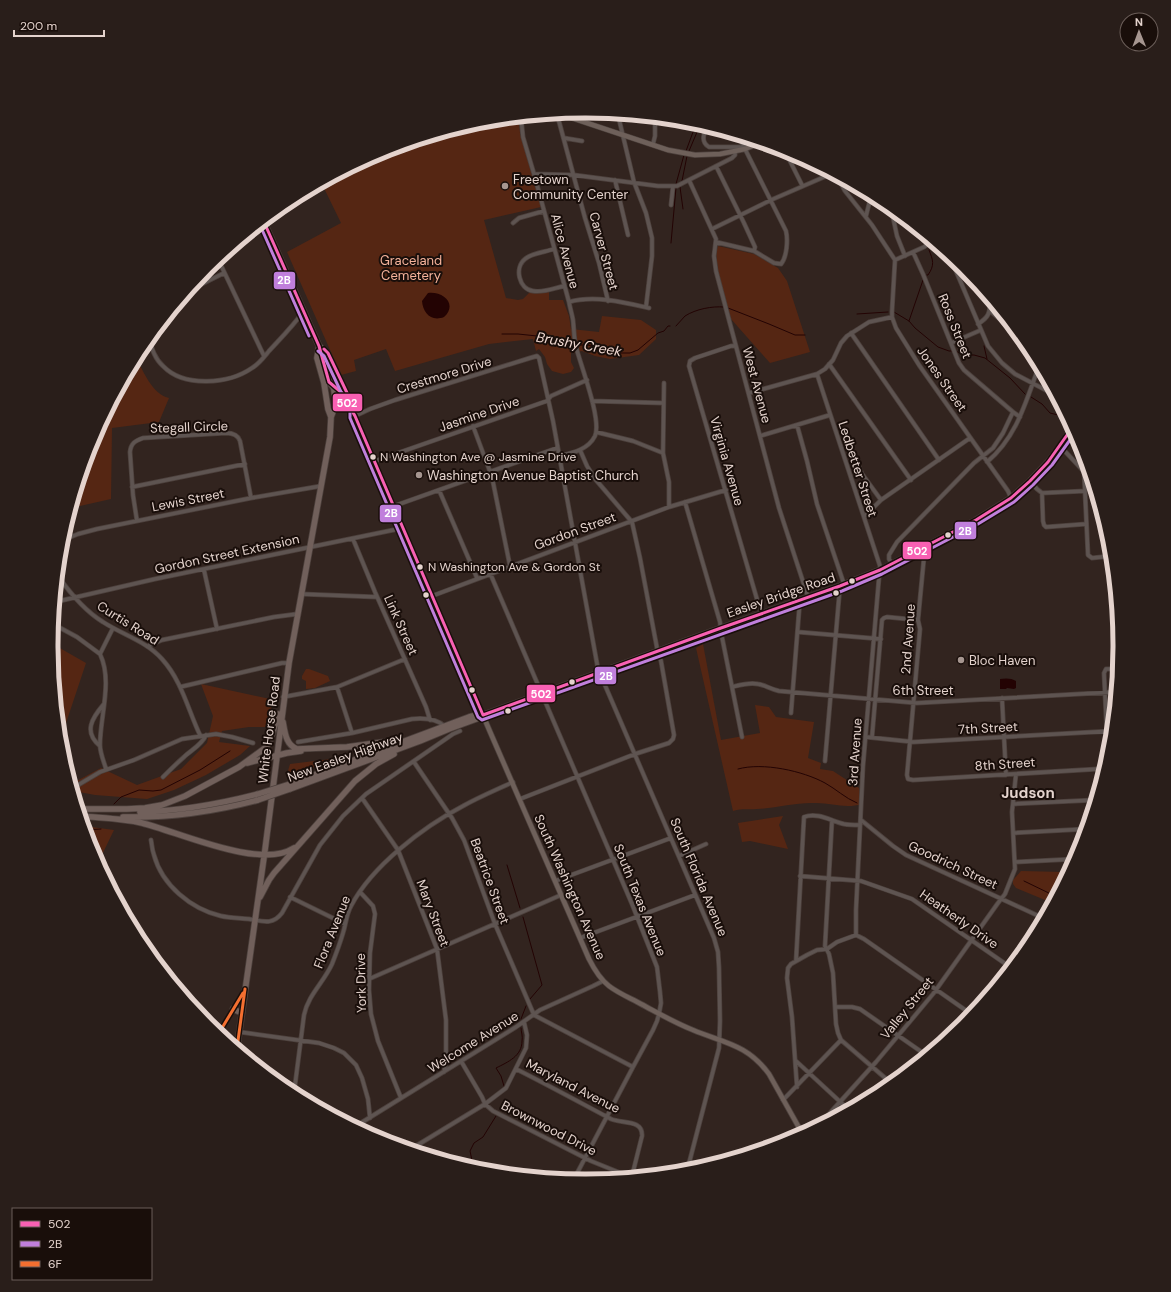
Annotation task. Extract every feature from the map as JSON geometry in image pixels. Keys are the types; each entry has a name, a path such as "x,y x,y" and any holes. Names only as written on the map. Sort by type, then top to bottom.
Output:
{"highway":[{"name":"White Horse Road","path":"266,227 320,347 318,358 328,409 332,417"},
{"path":"320,347 329,382 334,387"},
{"name":"White Horse Road","path":"238,1043 256,920 284,697 297,614 330,437 332,417 335,409 334,387"},
{"path":"335,404 342,400 348,404"},
{"name":"Easley Bridge Road","path":"447,728 479,718 483,715 880,570 983,516 1011,498 1048,462 1068,434"},
{"path":"84,809 145,808 162,805 192,793 242,764 270,743 283,705"},
{"path":"281,718 288,741 294,748 302,749 390,742 417,736"},
{"name":"New Easley Highway","path":"290,786 417,736 447,728"},
{"name":"New Easley Highway","path":"86,816 138,817 174,815 219,809 426,739 447,728"},
{"path":"258,903 269,880 355,781 387,758 426,739"},
{"path":"242,764 287,753 343,746"},
{"name":"New Easley Highway","path":"84,809 137,812 171,810 258,797"},
{"path":"86,817 136,822 170,831 228,850 256,855 285,852 294,848 301,842"},
{"path":"233,1009 242,1013"}],"main road":[{"path":"574,119 677,152 695,155 720,154 745,149 754,146"},
{"path":"320,347 328,353 355,410 355,416"},
{"path":"334,387 343,394 355,416"},
{"name":"South Washington Avenue","path":"355,416 592,966 603,980 616,991 693,1030 740,1048 757,1060 769,1074 799,1128"}],"street":[{"name":"Carver Street","path":"559,120 585,218 599,263 608,301"},
{"path":"568,302 587,299 648,308 652,238 646,213 634,182 619,120"},
{"name":"Alice Avenue","path":"521,123 523,137 573,320 576,344 592,401 596,432"},
{"path":"653,144 655,136 655,123"},
{"path":"705,132 703,141 705,145 709,147 736,147 745,149"},
{"path":"564,138 582,141"},
{"path":"716,242 754,251 774,263 780,264 783,262 786,250 787,235 741,142"},
{"path":"534,174 574,175 678,186 734,156 735,151"},
{"path":"789,160 802,185"},
{"path":"716,166 755,247 754,251"},
{"path":"712,229 802,185 825,176"},
{"path":"616,180 628,235"},
{"name":"West Avenue","path":"689,180 712,229 716,242 714,256 716,271 779,508 808,597"},
{"path":"842,185 866,216 895,260 927,244"},
{"path":"671,205 673,186"},
{"path":"866,216 870,201"},
{"path":"513,223 519,218 544,211"},
{"path":"893,218 897,236 905,256"},
{"path":"554,249 533,255 523,260 520,266 520,278 526,288 534,292 564,286"},
{"name":"Ross Street","path":"913,252 959,363 964,370 1020,417"},
{"name":"Jones Street","path":"895,260 892,317 896,328 919,365 1011,498"},
{"path":"221,266 264,356"},
{"path":"956,271 988,346 1002,363 1015,374 1047,391"},
{"path":"203,284 224,273"},
{"path":"978,324 988,316 990,308"},
{"path":"990,311 996,315"},
{"path":"152,346 155,356 165,368 184,378 199,381 217,381 232,377 250,369 288,331 303,312"},
{"path":"749,394 817,374 825,369 835,358 843,340 851,333 869,322 892,317"},
{"path":"951,343 981,330"},
{"path":"851,333 940,460"},
{"name":"Virginia Avenue","path":"736,346 731,346 695,358 690,361 689,364 761,613"},
{"name":"Crestmore Drive","path":"355,416 395,400 530,358 537,356 539,358"},
{"name":"South Florida Avenue","path":"539,358 559,456 593,644 600,672 714,938 718,952 720,1022 719,1040 714,1068 689,1163"},
{"path":"829,364 910,480"},
{"path":"987,462 1008,440 1020,417 1037,373"},
{"name":"Ledbetter Street","path":"817,374 880,570"},
{"name":"Jasmine Drive","path":"375,461 528,408 587,380"},
{"path":"664,383 663,453 670,482 669,507"},
{"path":"592,401 663,403"},
{"path":"892,564 889,559 889,555 897,542 974,463 993,448 1000,439 1013,412"},
{"path":"760,436 830,415"},
{"path":"797,425 808,461 817,504 842,585 825,761"},
{"path":"473,426 490,472 510,566"},
{"path":"559,456 580,450 590,442 596,432 633,441 663,453"},
{"name":"Stegall Circle","path":"137,521 132,487 131,448 134,442 143,438 218,433 232,434 240,441 251,498"},
{"path":"864,517 881,500 970,438"},
{"path":"1060,446 1083,470"},
{"path":"394,506 557,448"},
{"path":"520,799 635,754 669,743 674,735 661,661 632,522 604,492 587,466 580,450"},
{"path":"854,455 862,474 881,500"},
{"path":"132,487 245,464"},
{"path":"1084,474 1089,557 1105,557"},
{"path":"1030,481 1042,493 1085,491"},
{"name":"Lewis Street","path":"69,538 84,532 137,521 251,498 321,486"},
{"path":"439,490 477,578"},
{"name":"Gordon Street","path":"432,596 669,507 726,490"},
{"path":"1042,493 1043,521 1046,527 1086,524"},
{"path":"685,502 721,628 742,737"},
{"name":"Gordon Street Extension","path":"60,601 402,528"},
{"name":"Link Street","path":"353,539 426,707 430,720"},
{"name":"2nd Avenue","path":"908,779 907,775 920,629 918,620 925,547"},
{"path":"204,570 217,629"},
{"name":"3rd Avenue","path":"856,935 855,928 860,825 880,570"},
{"name":"South Texas Avenue","path":"490,573 613,859 657,967 660,998 658,1021 577,1173"},
{"name":"Curtis Road","path":"62,582 74,597 96,617 112,628 148,646 166,664 175,675 200,735"},
{"path":"301,594 377,597"},
{"path":"791,713 800,599"},
{"path":"148,646 162,640 290,614 297,614"},
{"name":"3rd Avenue","path":"872,737 882,620 885,617 918,620"},
{"path":"59,627 77,637 100,654 104,666 105,692 100,746 106,769"},
{"path":"100,654 112,628"},
{"path":"798,632 881,639"},
{"path":"284,697 337,687 405,659"},
{"path":"180,687 263,667 289,663"},
{"path":"1107,725 1104,670 1112,669"},
{"name":"6th Street","path":"732,687 754,683 770,689 793,692 914,702 1111,692"},
{"path":"337,687 352,733"},
{"path":"1002,698 1006,775"},
{"path":"100,746 92,738 90,727 94,717 104,703"},
{"path":"298,742 352,733 412,719 440,722 447,728"},
{"path":"151,840 154,855 160,870 173,887 188,901 217,915 264,922 270,921 277,918 282,913 325,837 343,816 362,798 453,734 460,731"},
{"name":"7th Street","path":"866,737 910,741 1106,731"},
{"path":"77,786 106,769 134,760 174,742 200,735 220,734 253,743"},
{"path":"163,777 200,744 206,735"},
{"name":"Beatrice Street","path":"414,762 449,814 468,847 495,924 534,1014"},
{"name":"8th Street","path":"908,779 913,780 1098,769"},
{"name":"Valley Street","path":"830,1113 936,990 1006,894 1015,869 1013,804 1016,774"},
{"name":"Flora Avenue","path":"295,1087 304,1015 307,1004 331,965 342,937 350,908 360,892 398,850 464,805 513,782"},
{"name":"Mary Street","path":"362,798 398,850 438,949 446,1020 446,1061 444,1072"},
{"path":"1013,804 1090,800"},
{"path":"796,961 804,817 826,817 844,824 860,825"},
{"path":"832,820 825,946 827,948 833,973 837,1028 841,1040 886,1080"},
{"name":"Goodrich Street","path":"861,820 906,855 1039,916"},
{"path":"1013,833 1080,829"},
{"path":"555,881 671,838"},
{"path":"679,856 706,844"},
{"path":"1015,862 1068,859"},
{"name":"Heatherly Drive","path":"800,876 857,880 912,898 1006,965"},
{"name":"York Drive","path":"360,892 373,906 375,914 370,953 369,980 373,1025 401,1098"},
{"path":"369,980 561,895"},
{"path":"580,938 695,895"},
{"path":"290,897 345,924"},
{"path":"797,1087 796,1060 787,974 788,966 817,950 827,948 837,942 856,935 864,939 966,1011"},
{"name":"Welcome Avenue","path":"361,1123 524,1022 534,1014 550,1005 580,993 603,980"},
{"path":"222,1028 246,989"},
{"path":"835,1007 852,1007 860,1009 922,1052"},
{"path":"534,1014 633,1067"},
{"path":"416,1146 485,1104 504,1090 525,1052 527,1035 524,1022"},
{"path":"240,1032 319,1044 334,1048 344,1053 352,1060 359,1071 365,1086 370,1118"},
{"path":"783,1100 841,1040"},
{"path":"796,1060 809,1074 844,1106"},
{"name":"Brownwood Drive","path":"461,1061 485,1104 499,1114 585,1158 619,1172"},
{"name":"Maryland Avenue","path":"516,1069 607,1116 618,1121 638,1125 641,1129 642,1136 633,1171"}],"green space":[{"name":"Graceland Cemetery","path":"519,123 520,133 541,207 484,220 506,298 518,300 523,299 529,293 549,292 549,300 563,300 569,316 571,329 599,332 602,316 641,320 656,330 656,339 639,355 610,359 595,356 582,351 571,353 571,362 574,368 571,372 563,374 552,371 539,349 536,351 533,339 489,344 395,371 386,349 354,360 356,371 341,375 287,252 341,223 324,188 352,173 416,146 449,136"},
{"path":"718,246 754,254 778,268 787,281 810,352 770,363 731,319 718,272 716,253"},
{"path":"140,365 153,387 163,396 169,398 159,422 112,428 111,499 77,507 98,444 112,413"},
{"path":"703,644 721,740 760,733 755,705 769,707 776,717 814,722 808,758 821,763 820,769 833,771 859,788 862,804 844,806 809,803 733,811 696,648"},
{"path":"58,647 86,663 65,727 59,681"},
{"path":"306,669 328,676 330,681 315,688 306,689 306,681 302,679 302,676"},
{"path":"201,684 270,699 272,712 265,727 249,727 222,731 219,742 250,746 240,755 206,775 174,790 147,799 95,795 79,792 76,782 101,768 137,785 181,769 207,743 213,716"},
{"path":"339,758 301,772 287,774 290,764"},
{"path":"783,816 779,825 788,849 750,841 742,842 738,823"},
{"path":"90,827 114,830 102,856"},
{"path":"1021,871 1062,872 1047,900 1016,888 1013,884 1013,880"}],"shaded area":[{"path":"428,293 439,294 447,299 450,307 444,317 435,318 426,313 422,301"},
{"path":"1008,678 1016,681 1016,688 1000,689 1000,679"}],"waterway":[{"path":"686,151 694,130"},
{"path":"689,151 697,131"},
{"path":"676,184 684,155"},
{"path":"682,181 687,156"},
{"path":"680,187 683,209"},
{"path":"671,243 676,188"},
{"path":"927,275 932,265 929,250"},
{"path":"909,321 923,280"},
{"name":"Brushy Creek","path":"676,326 685,316 699,310 724,307"},
{"name":"Brushy Creek","path":"728,308 795,335 805,335"},
{"name":"Brushy Creek","path":"857,314 888,312"},
{"name":"Brushy Creek","path":"894,312 909,321 915,328 938,347 952,351"},
{"name":"Brushy Creek","path":"502,334 537,336 572,345 588,345 621,353 630,353 638,350 658,333 664,331 668,326 670,326"},
{"path":"984,346 987,359"},
{"name":"Brushy Creek","path":"955,351 965,355 974,355 985,358 1010,378 1025,394"},
{"name":"Brushy Creek","path":"1031,397 1042,404 1050,413 1058,415 1061,418"},
{"path":"114,804 121,797 139,790 161,790 200,770 230,751"},
{"path":"738,769 748,767 771,767 794,771 825,783 848,799 857,803"},
{"path":"91,830 101,829"},
{"path":"507,865 520,908"},
{"path":"1024,881 1051,894"},
{"path":"523,917 542,985 530,999"},
{"path":"521,1019 526,1006"},
{"path":"504,1086 501,1076 496,1068 514,1058 520,1051 522,1039 521,1028"},
{"path":"472,1161 470,1151 474,1143 483,1137 496,1116"}],"transit line":[{"name":"502","path":"266,227 319,346 329,382 342,393 355,416 483,715 840,586 880,570 976,520 1011,498 1048,462 1068,433"},
{"name":"2B","path":"262,230 309,336"},
{"name":"502","path":"324,349 328,353 349,397"},
{"name":"2B","path":"318,351 324,356 350,411 350,418 478,717 482,720 842,591 882,574 978,524 1014,502 1052,465 1071,439"},
{"name":"6F","path":"238,1043 245,989"},
{"name":"6F","path":"222,1028 243,993"}],"place":[{"name":"Freetown Community Center","path":"505,186"},
{"name":"N Washington Ave @ Jasmine Drive","path":"373,457"},
{"name":"Washington Avenue Baptist Church","path":"419,475"},
{"name":"N Washington Ave & Gordon St","path":"420,567"},
{"name":"Bloc Haven","path":"961,660"}],"district":[{"name":"Judson","path":"1028,793"}]}
